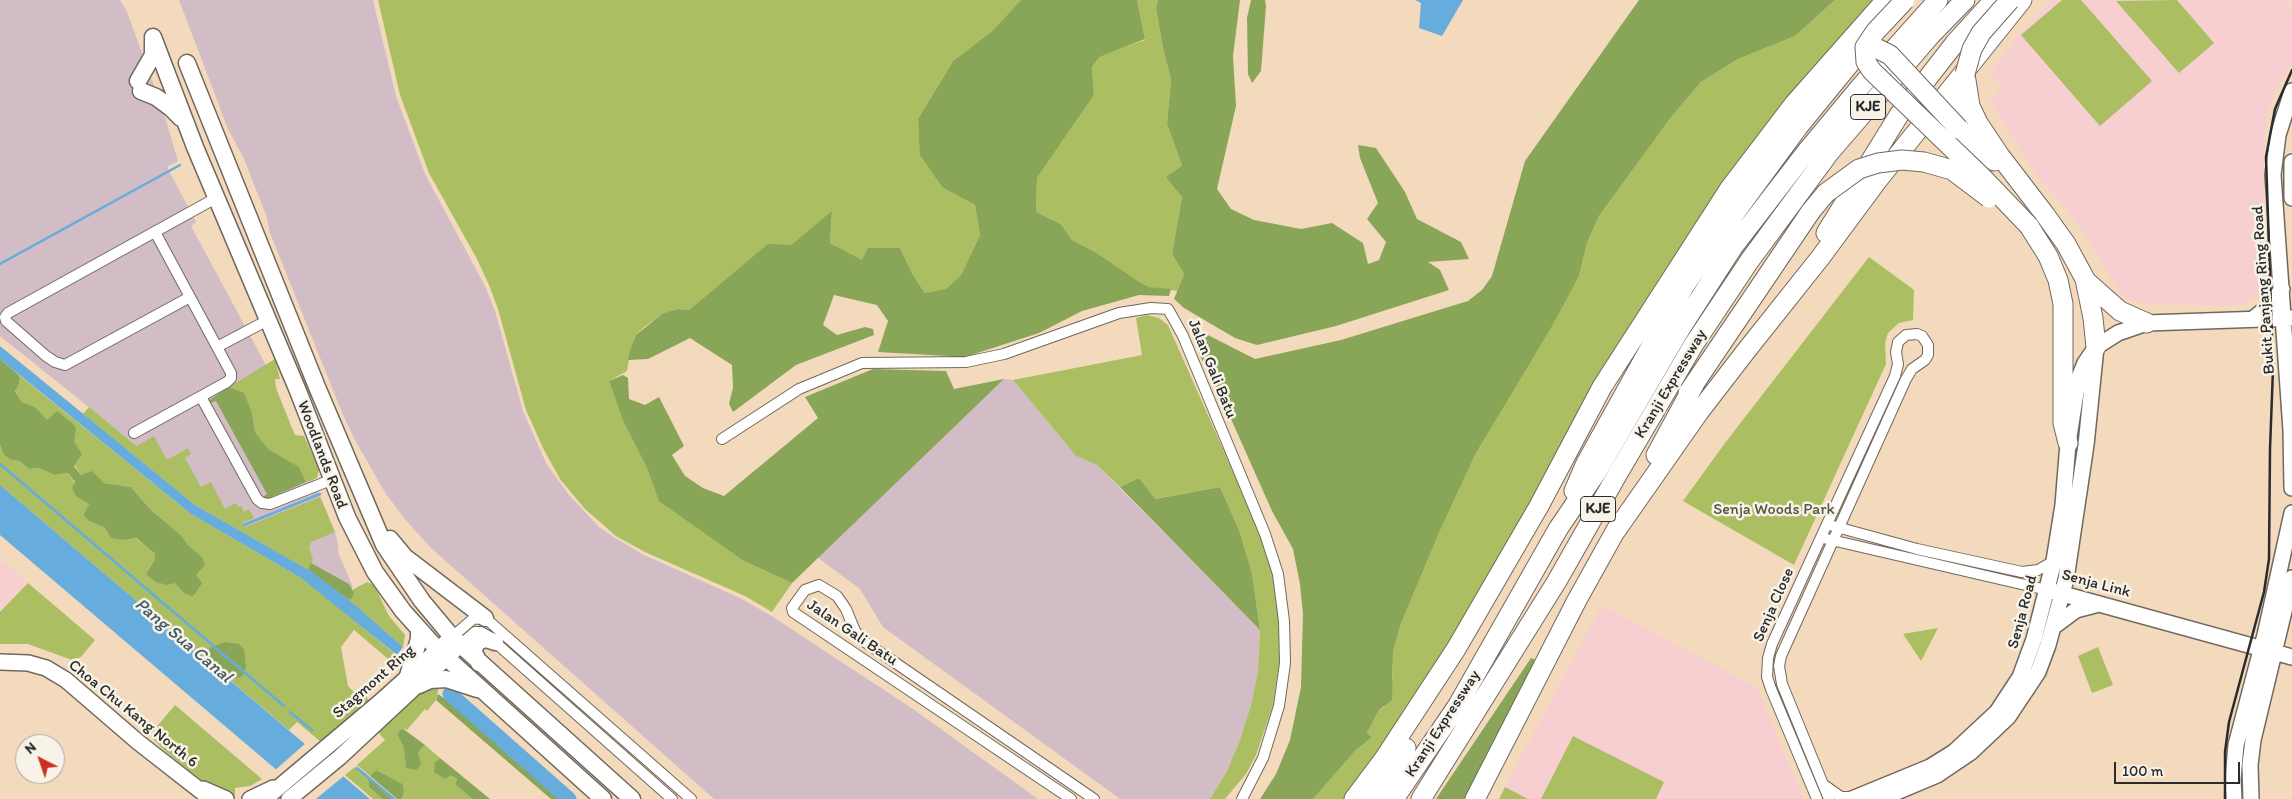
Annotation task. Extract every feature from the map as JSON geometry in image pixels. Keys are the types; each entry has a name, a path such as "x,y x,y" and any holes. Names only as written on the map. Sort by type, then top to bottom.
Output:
{"highway":[{"path":"1373,799 1388,764 1539,506 1602,387 1676,270 1736,180 1794,104 1886,0"},
{"path":"1558,529 1586,463 1685,285 1798,127 1865,47 1875,32 1905,0"},
{"path":"1838,52 1911,0"},
{"name":"KJE","path":"1558,529 1596,473 1682,326 1733,247 1807,151 1873,72 1938,0"},
{"name":"Kranji Expressway","path":"1421,799 1460,740 1581,540 1694,344 1772,228 1835,146 1930,36 1965,0"},
{"path":"1794,288 1864,168 1899,115 1955,43 1994,0"},
{"path":"1960,129 1955,113 1972,49 1981,33 2010,0"},
{"path":"1615,532 1699,412 1794,288 1820,258 1877,181 2022,0"},
{"path":"1865,47 1872,46 1890,55 1960,129 2033,198"},
{"path":"1865,47 1866,62 1872,71 2029,226 2048,256 2058,280 2063,304 2063,423 2068,443"},
{"path":"1965,74 1970,106 1978,124 2066,244 2085,279 2094,290 2120,311 2147,323"},
{"path":"1581,540 1695,383 1812,211 1826,193 1859,169 1878,163 1902,160 1924,162 1952,170 2011,216 2029,226"},
{"path":"2085,279 2092,310 2096,347"},
{"path":"1475,799 1577,600 1695,383"},
{"name":"Kranji Expressway","path":"1396,796 1458,705 1558,529"},
{"path":"1354,799 1388,764"}],"main road":[{"name":"Woodlands Road","path":"185,121 171,108 139,86 153,55 153,37 195,147 268,320 346,517 375,572 419,631 442,654 604,799"},
{"name":"Woodlands Road","path":"187,63 366,505 384,545 399,570 456,641 632,799"},
{"path":"195,147 202,130 208,131 217,140"},
{"path":"366,505 395,547 405,557 485,618"},
{"path":"403,611 414,639 416,652"},
{"path":"419,631 414,681 446,679 484,692"},
{"path":"479,663 474,652 475,646 479,641 486,639 495,642"}],"street":[{"name":"Bukit Panjang Ring Road","path":"2292,91 2278,136 2273,175 2282,289 2288,318 2292,488"},
{"path":"2292,162 2292,198"},
{"path":"190,297 65,365 55,362 46,356 6,321 5,317 8,313 216,198"},
{"path":"134,432 231,378 231,373 217,346 155,232"},
{"path":"2254,318 2269,306 2282,289"},
{"name":"Jalan Gali Batu","path":"722,439 799,389 862,363 966,362 1004,354 1119,313 1152,308 1168,309 1183,336 1265,534 1278,574 1284,629 1284,663 1279,706 1263,758 1242,799"},
{"name":"Senja Road","path":"1855,798 1942,760 1965,743 1997,712 2010,695 2028,660 2047,590 2054,561 2063,505 2068,443 2078,380 2085,363 2096,347 2118,333 2147,323 2288,318"},
{"path":"217,346 268,320"},
{"name":"Senja Close","path":"1817,799 1771,689 1767,668 1772,644 1827,539 1838,528 1906,379 1916,366 1925,360 1929,350 1926,340 1917,334 1911,333 1902,337 1896,347 1898,357 1895,376 1827,524 1827,539 1785,643 1779,666 1782,684 1830,799"},
{"name":"Senja Road","path":"1880,799 1946,770 1971,752 2008,717 2030,686 2042,662 2062,593 2076,519 2096,347"},
{"path":"1898,357 1905,365 1916,366"},
{"path":"200,396 257,499 262,503 270,504 331,480"},
{"path":"2234,799 2236,745 2262,649 2289,534 2292,513"},
{"path":"1827,524 1838,528"},
{"name":"Senja Link","path":"1838,528 1918,549 2022,572 2038,570 2054,561"},
{"name":"Senja Link","path":"1827,539 2102,603 2292,657"},
{"path":"2251,799 2251,762 2258,718 2262,649 2292,578"},
{"name":"Jalan Gali Batu","path":"1071,799 793,612 792,608 805,590 819,585 837,596 843,602 855,631 865,642 1094,799"},
{"path":"2053,627 2076,610 2102,603"},
{"path":"456,641 473,620 485,618 691,799"},
{"path":"456,641 481,632 495,642 672,799"},
{"name":"Stagmont Ring","path":"292,797 332,764 456,641"},
{"name":"Choa Chu Kang North 6","path":"0,662 28,663 46,668 66,680 138,742 211,799"},
{"name":"Stagmont Ring","path":"283,782 318,753 414,681"},
{"path":"2234,767 2242,757 2251,762"},
{"name":"Jalan Gali Batu","path":"1236,799 1252,779"},
{"path":"250,799 283,782"},
{"path":"265,799 283,782"},
{"path":"192,784 226,799"},
{"path":"1823,784 1842,797 1855,798"}],"shaded area":[{"path":"0,0 120,0 127,12 163,110 178,161 167,167 196,222 191,226 267,367 335,532 338,552 353,587 345,593 245,527 237,518 211,505 0,336"},
{"path":"179,0 373,0 396,96 425,174 485,286 495,311 523,411 547,465 569,495 599,527 615,538 644,555 740,598 770,615 913,709 1038,799 714,799 431,548 404,518 386,494 343,415 270,233 266,215 244,159 228,129"},
{"path":"2051,0 2086,0 2089,3 2093,0 2286,0 2292,7 2292,62 2275,93 2267,114 2264,147 2263,283 2261,292 2251,300 2242,305 2233,306 2141,303 2123,297 2079,225 2037,176 1989,100 2002,88 1990,74 2019,34"},
{"path":"1004,379 1013,380 1076,456 1097,465 1260,630 1258,672 1251,705 1240,740 1227,771 1210,799 1120,799 883,627 860,589 817,557"},
{"path":"0,559 28,583 0,612"},
{"path":"1602,605 1758,688 1803,799 1528,799 1505,787"}],"green space":[{"path":"378,0 1021,0 992,31 953,61 918,119 919,134 943,188 975,205 980,235 961,275 945,290 925,293 913,275 900,248 862,261 830,243 832,212 791,245 768,245 689,310 678,309 663,313 643,328 636,335 631,347 627,371 609,381 623,421 648,470 744,561 792,583 772,612 745,596 645,552 616,536 585,509 560,479 543,448 526,410 498,309 489,285 477,259 429,173 400,95"},
{"path":"1021,0 1137,0 1145,39 1099,57 1092,67 1094,95 1037,178 1036,212 1061,224 1072,240 1097,253 1138,281 1149,287 1171,289 1169,296 1139,295 1082,311 1039,333 965,357 878,352 888,321 877,305 834,295 823,325 837,335 865,327 873,329 874,335 796,365 733,412 729,404 733,388 732,365 690,338 648,359 628,360 636,335 663,313 678,309 689,310 768,244 791,245 832,211 830,243 862,260 868,248 900,248 913,275 925,293 946,289 961,275 980,235 975,205 943,188 920,155 918,119 953,61 992,31"},
{"path":"1137,0 1158,0 1156,8 1171,79 1167,124 1182,166 1182,197 1172,254 1184,274 1177,291 1149,287 1138,281 1097,253 1072,240 1061,224 1036,212 1037,178 1094,95 1092,67 1099,56 1145,40"},
{"path":"1158,0 1240,0 1233,56 1236,106 1217,189 1231,209 1254,220 1301,229 1332,223 1363,243 1368,264 1379,260 1386,242 1367,219 1378,203 1360,158 1358,145 1376,148 1405,192 1417,219 1461,242 1469,259 1428,262 1440,270 1449,290 1336,326 1257,345 1235,338 1184,308 1174,299 1184,274 1172,254 1182,197 1166,177 1182,166 1167,124 1171,79 1156,8"},
{"path":"1251,0 1265,0 1266,6 1261,71 1252,83 1248,74 1247,18"},
{"path":"1639,0 1835,0 1795,36 1738,59 1701,82 1672,116 1599,216 1587,243 1579,276 1552,326 1476,453 1439,533 1400,626 1393,652 1392,700 1379,710 1367,733 1372,737 1355,751 1313,799 1260,799 1276,774 1290,740 1301,687 1303,614 1300,584 1293,549 1272,511 1219,392 1200,356 1197,337 1204,333 1255,359 1341,340 1468,301 1482,290 1492,276 1525,161"},
{"path":"1835,0 1875,0 1537,493 1419,696 1346,799 1313,799 1355,751 1372,737 1367,733 1379,710 1384,707 1393,677 1393,652 1400,626 1439,533 1476,453 1579,276 1587,243 1599,216 1672,116 1701,82 1738,59 1795,36"},
{"path":"2062,0 2081,0 2152,81 2100,126 2021,35"},
{"path":"2177,0 2214,43 2179,73 2116,1"},
{"name":"Senja Woods Park","path":"1869,257 1914,290 1913,320 1899,323 1888,333 1885,343 1886,364 1794,565 1683,501 1725,443"},
{"path":"1147,315 1159,318 1168,325 1261,535 1273,575 1280,621 1279,664 1273,705 1256,755 1246,774 1225,799 1210,799 1227,771 1240,740 1251,705 1258,672 1260,630 1252,573 1239,530 1220,487 1154,499 1139,478 1120,487 1097,465 1076,456 1013,380 1142,355 1136,318"},
{"path":"0,359 19,375 19,384 15,391 22,402 35,407 47,420 57,411 76,428 74,442 82,454 74,466 81,475 92,471 104,483 131,487 151,510 181,535 188,545 202,557 205,565 196,575 202,583 193,597 184,593 175,583 167,585 156,582 146,574 155,559 155,554 136,538 124,540 111,538 105,528 89,521 83,515 89,504 76,496 72,488 75,482 68,473 54,475 39,468 29,469 19,461 11,460 4,455 0,445"},
{"path":"275,359 280,379 275,379 276,388 291,426 295,435 304,436 319,469 317,478 306,482 299,467 268,449 255,432 252,413 229,387"},
{"path":"873,369 946,371 954,389 1004,379 792,583 744,561 659,501 648,470 623,421 609,381 623,375 628,378 629,399 645,405 659,397 684,446 672,455 685,476 703,488 724,496 818,418 805,397"},
{"path":"19,375 191,514 301,578 330,600 402,660 401,670 354,630 341,647 348,686 359,697 366,695 369,702 321,742 297,722 289,730 230,680 242,677 209,648 207,661 0,485 0,445 4,455 11,460 19,461 29,469 39,468 54,475 68,473 89,504 83,515 89,521 124,540 135,538 155,554 155,559 146,574 175,582 184,593 194,597 196,575 202,557 188,545 181,535 151,510 131,487 104,483 81,475 47,421 35,407 22,402 15,390 19,384"},
{"path":"229,387 244,393 252,413 255,432 268,449 299,467 306,482 269,498 262,498 267,494 216,401 210,403 208,401"},
{"path":"89,407 137,446 154,436 167,460 188,448 191,454 185,458 201,487 211,482 225,509 236,503 238,507 241,506 244,512 249,509 254,518 242,523 245,527 320,497 335,532 311,542 309,547 313,560 308,570 195,505 83,414"},
{"path":"1139,478 1155,499 1220,487 1239,530 1252,573 1260,630 1120,487"},
{"path":"311,563 349,584 354,593 352,598 349,600 308,570"},
{"path":"367,582 374,585 389,616 405,635 403,647 349,600 354,593 352,590"},
{"path":"28,583 95,640 81,657 72,660 28,644 0,644 0,612"},
{"path":"1938,628 1921,661 1903,634"},
{"path":"225,642 239,644 244,649 246,667 242,677 230,680 207,661 209,648"},
{"path":"2098,647 2113,685 2092,693 2078,656"},
{"path":"1531,658 1538,661 1464,799 1436,799"},
{"path":"440,682 436,700 427,711 425,709 407,730 402,728 397,734 404,748 418,753 425,745 440,758 435,762 457,779 455,784 472,799 402,799 403,784 376,770 370,776 357,765 385,740 377,731 420,689"},
{"path":"438,694 445,699 447,697 563,799 551,799 436,700"},
{"path":"175,705 262,779 250,786 235,788 235,796 232,796 205,784 165,751 152,738 155,734 153,731"},
{"path":"402,728 425,745 418,753 421,765 416,770 406,768 404,748 397,734"},
{"path":"1573,736 1664,782 1656,799 1541,799"},
{"path":"440,758 490,799 472,799 455,784 457,779 451,775 445,779 434,772 435,762"},
{"path":"355,767 368,778 369,787 382,799 373,799 345,775"},
{"path":"376,770 403,784 402,799 397,799 370,776"},
{"path":"368,778 392,799 382,799 369,787"},
{"path":"1505,787 1528,799 1499,799"}],"water":[{"path":"1415,0 1463,0 1442,36 1419,28 1421,3"},
{"path":"0,346 195,505 312,572 354,604 403,647 397,655 301,578 191,514 0,359"},
{"name":"Pang Sua Canal","path":"0,485 370,799 311,799 292,783 0,535"}],"pier":[{"path":"306,743 345,775 316,799 307,799 274,771"}],"waterway":[{"path":"0,264 180,165"},
{"name":"Pang Sua Canal","path":"0,464 284,706"},
{"path":"244,525 320,494"},
{"path":"450,694 569,799"},
{"path":"290,712 312,730"},
{"path":"357,768 394,799"}],"railway":[{"path":"2225,799 2225,752 2229,722 2264,592 2269,559 2273,369 2266,157 2275,109 2292,70"}]}
